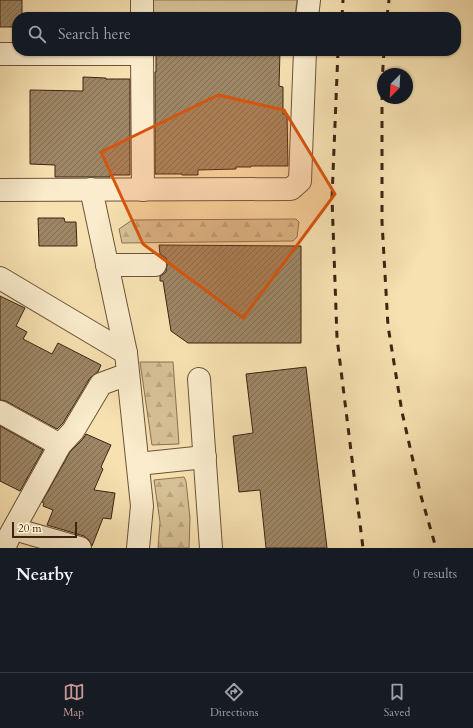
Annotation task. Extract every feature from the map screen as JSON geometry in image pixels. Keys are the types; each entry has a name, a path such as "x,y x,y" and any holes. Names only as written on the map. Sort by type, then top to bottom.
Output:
{"street":[{"path":"142,0 142,12"},
{"path":"308,12 309,0"},
{"path":"0,54 12,54"},
{"path":"142,56 143,190"},
{"path":"0,190 291,189 300,181 306,56"},
{"path":"92,189 126,353 142,506 138,548"},
{"path":"107,264 155,265"},
{"path":"0,278 126,353"},
{"path":"80,548 7,536 60,446 73,431 101,384 128,374"},
{"path":"199,379 211,548"},
{"path":"0,412 60,446"},
{"path":"138,464 205,457"}],"highlighted area":[{"path":"218,95 284,110 335,194 243,318 143,244 101,152"}],"green space":[{"path":"153,0 297,0 296,12 153,12"},
{"path":"296,219 299,222 297,237 293,241 122,243 119,229 132,220"},
{"path":"140,362 173,362 179,444 152,445"},
{"path":"184,477 186,481 190,518 189,548 158,548 160,522 154,480"}],"building":[{"path":"0,0 22,0 22,12 12,12 12,27 0,27"},
{"path":"156,56 280,56 279,86 283,87 283,114 287,114 288,166 251,166 236,167 236,169 198,170 198,175 155,174"},
{"path":"83,77 130,79 130,175 110,175 110,177 55,177 55,165 30,164 30,90 83,91"},
{"path":"38,218 64,218 65,222 76,222 77,246 39,246"},
{"path":"159,245 301,246 301,343 188,343 171,331 163,281 160,281 160,276 166,272 167,265 166,258 160,254"},
{"path":"0,296 25,308 16,326 27,332 23,339 52,354 58,343 101,365 98,372 90,378 63,423 57,429 6,401 0,400"},
{"path":"306,367 327,548 266,548 260,490 239,492 233,436 253,433 246,374"},
{"path":"0,426 43,450 20,491 0,481"},
{"path":"86,434 111,445 101,467 103,469 94,490 115,493 111,519 103,518 92,546 89,540 84,536 47,525 53,510 43,506 44,503 42,502 70,452"}],"railway":[{"path":"342,12 343,0"},
{"path":"388,12 389,0"},
{"path":"338,56 332,198 337,338 363,548"},
{"path":"384,56 382,82 382,222 388,326 402,412 421,496 436,548"}]}
